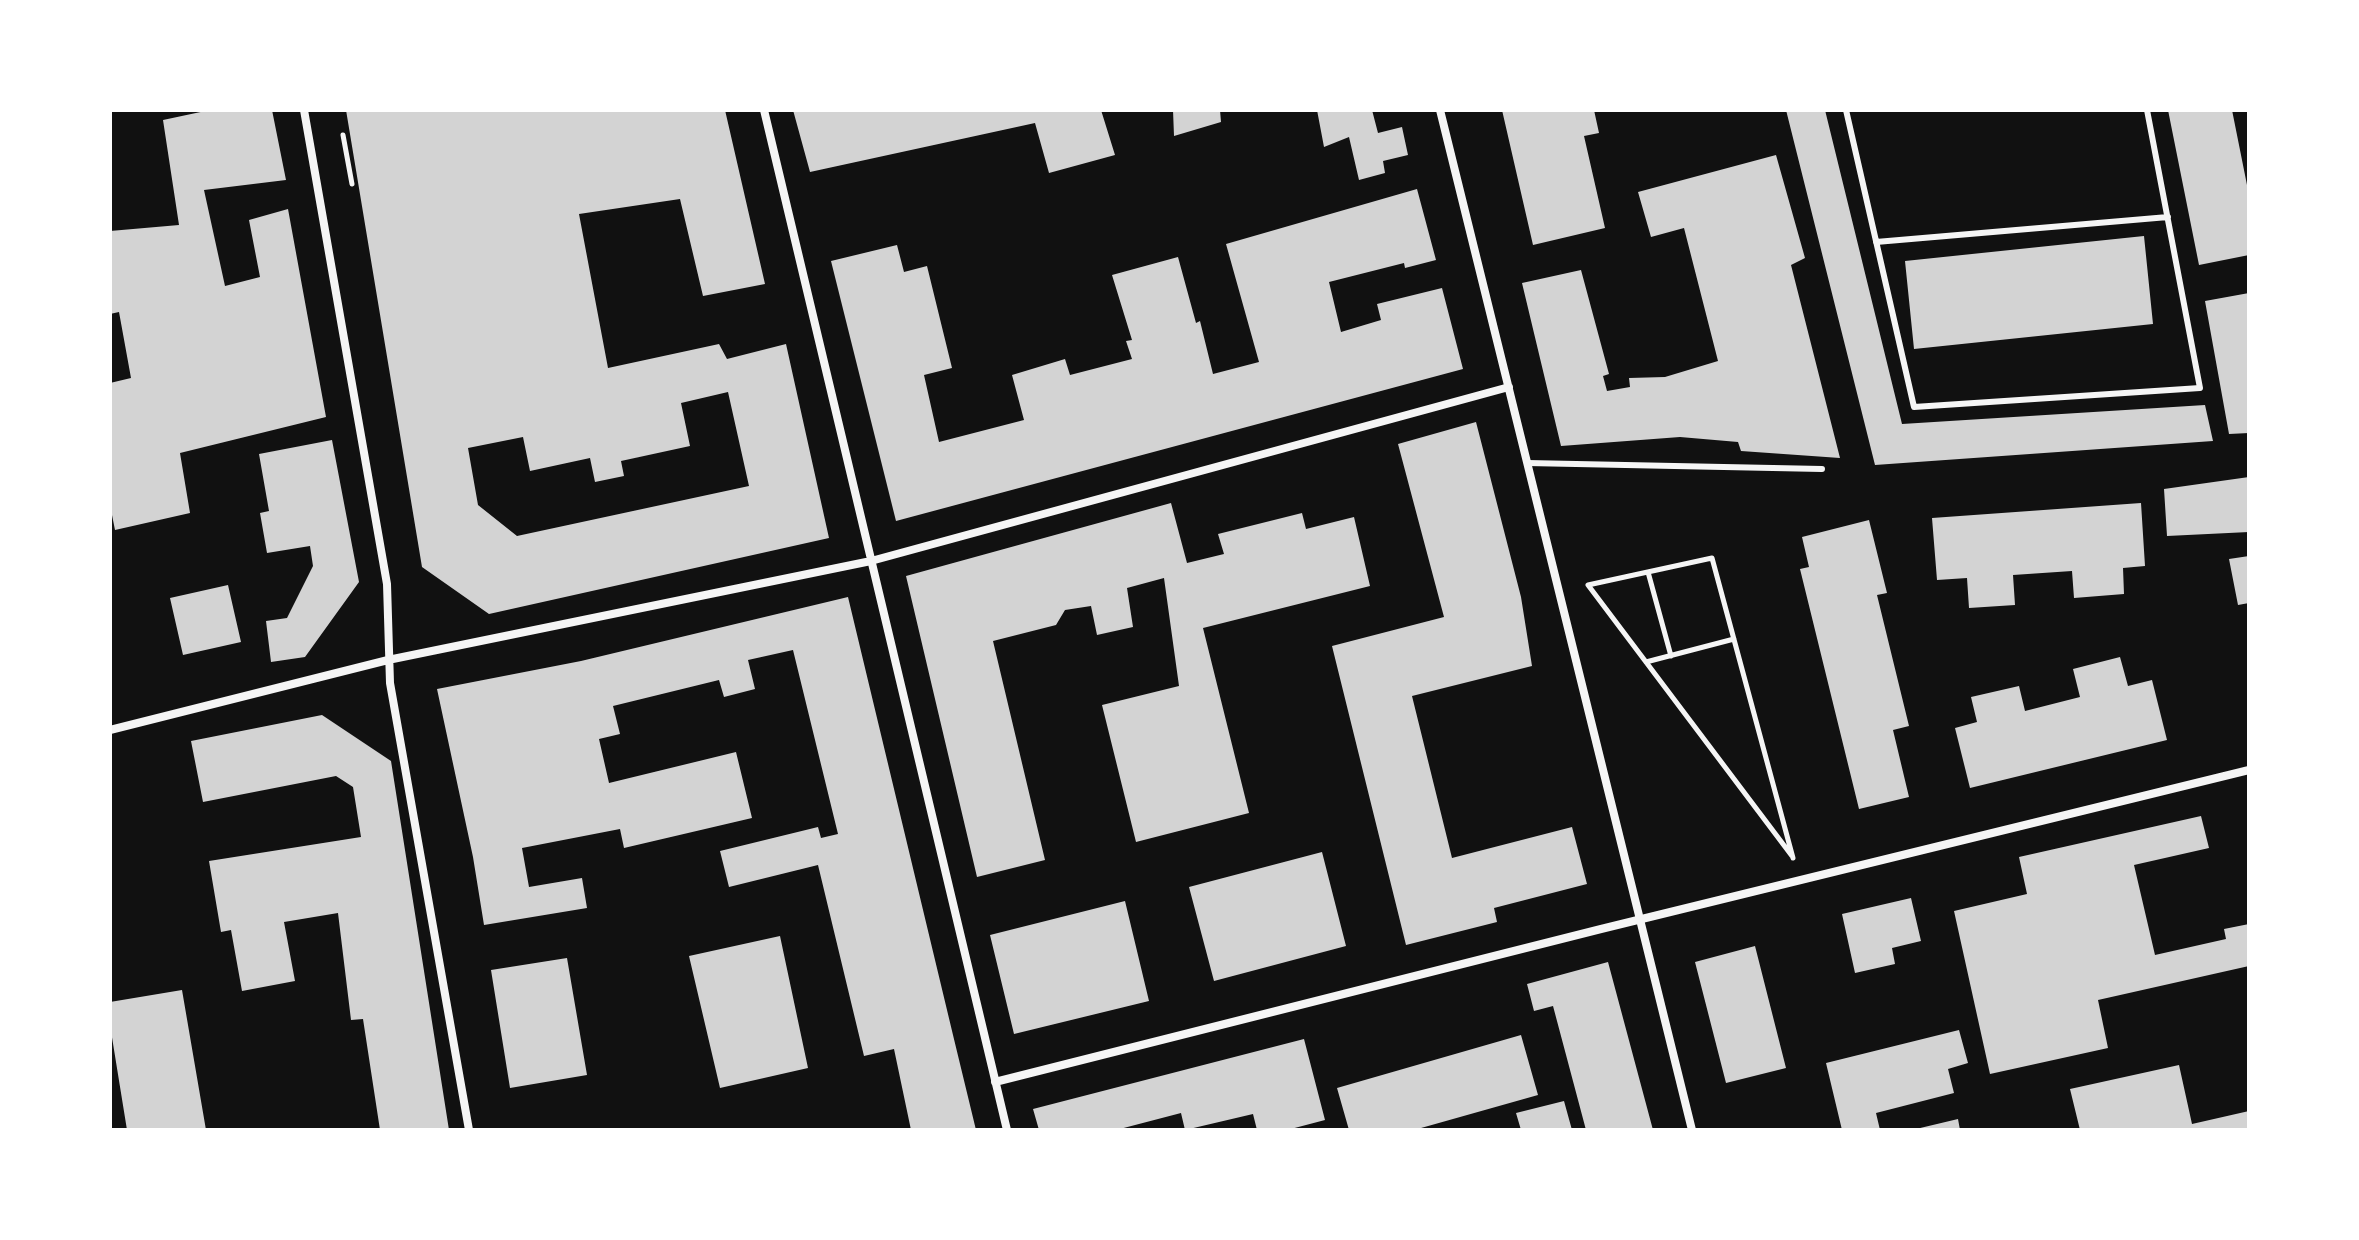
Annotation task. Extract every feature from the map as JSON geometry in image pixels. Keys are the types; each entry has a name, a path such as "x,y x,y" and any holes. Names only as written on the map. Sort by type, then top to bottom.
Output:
{"street":[{"path":"304,110 385,576 390,683 469,1130"},
{"path":"764,110 1007,1130"},
{"path":"1440,110 1692,1130"},
{"path":"110,730 388,660 871,561 1509,387"},
{"path":"995,1082 2249,770"}],"lane":[{"path":"1846,110 1914,407 2200,388 2147,110"},
{"path":"1876,242 2168,217"},
{"path":"1527,463 1822,469"}],"path":[{"path":"343,135 352,184"},
{"path":"1712,558 1792,856 1588,585 1648,572 1712,558"},
{"path":"1648,572 1671,656"},
{"path":"1646,662 1734,639"}],"building":[{"path":"210,110 272,110 286,180 204,190 225,286 260,277 249,220 288,209 326,417 180,453 190,513 115,530 110,505 110,383 131,378 119,312 110,314 110,231 179,225 163,120"},
{"path":"346,110 725,110 765,284 703,296 680,199 579,214 608,368 719,344 727,359 786,344 829,538 489,614 422,567","holes":["728,392 749,486 517,536 478,505 468,448 523,437 530,471 590,458 595,482 624,476 621,461 690,446 681,403"]},
{"path":"793,110 1101,110 1115,155 1049,173 1035,123 810,172"},
{"path":"1173,110 1220,110 1221,122 1174,136"},
{"path":"1317,110 1372,110 1378,133 1402,127 1408,155 1383,161 1385,173 1359,180 1349,137 1324,147"},
{"path":"1502,110 1594,110 1599,133 1584,136 1605,228 1533,245"},
{"path":"1786,110 1825,110 1902,424 2205,405 2213,441 1875,465"},
{"path":"2168,110 2232,110 2249,195 2249,255 2199,265"},
{"path":"1776,155 1805,258 1791,265 1840,458 1741,451 1738,442 1680,437 1561,446 1522,283 1581,270 1609,374 1603,376 1607,391 1630,387 1629,378 1665,377 1718,361 1684,228 1651,237 1638,192"},
{"path":"1417,189 1436,260 1405,268 1404,263 1329,282 1341,332 1381,320 1377,304 1442,288 1463,369 896,521 831,261 897,245 904,272 927,266 952,368 924,375 939,442 1024,420 1012,375 1065,359 1070,375 1132,359 1126,341 1132,340 1112,275 1178,257 1196,323 1200,321 1213,374 1259,362 1226,244"},
{"path":"2144,236 2153,324 1914,349 1905,261"},
{"path":"2249,293 2249,433 2229,434 2205,301"},
{"path":"1476,422 1521,597 1532,666 1412,696 1452,858 1572,827 1587,884 1494,908 1497,922 1406,945 1332,646 1444,617 1398,444"},
{"path":"332,440 359,582 305,657 271,662 266,621 287,618 313,566 310,546 267,553 260,513 269,511 259,454"},
{"path":"2249,477 2249,532 2167,536 2164,489"},
{"path":"1171,503 1187,563 1224,554 1218,534 1302,513 1306,529 1354,517 1370,586 1203,628 1249,813 1136,842 1102,705 1179,686 1164,578 1127,588 1133,627 1097,635 1091,606 1065,610 1056,625 993,641 1045,860 977,877 906,576"},
{"path":"2141,503 2145,566 2123,568 2124,594 2074,598 2072,571 2013,575 2015,605 1969,608 1967,578 1937,580 1932,518"},
{"path":"1869,520 1887,593 1877,595 1909,726 1893,730 1909,797 1859,809 1800,569 1809,567 1802,537"},
{"path":"2249,556 2249,603 2238,605 2229,559"},
{"path":"228,585 241,642 183,655 170,598"},
{"path":"848,597 976,1130 911,1130 894,1049 864,1056 818,865 729,887 720,851 818,827 821,838 838,834 793,650 748,660 755,689 724,697 719,680 613,706 620,734 599,739 609,783 736,752 752,818 624,848 620,829 522,848 529,887 582,878 587,908 484,925 473,857 437,689 581,661"},
{"path":"2120,657 2128,686 2152,680 2167,740 1970,788 1955,728 1977,722 1971,697 2019,686 2025,711 2080,697 2073,669"},
{"path":"322,715 391,761 449,1130 380,1130 363,1019 351,1020 338,913 284,922 295,981 242,991 231,930 221,932 209,861 361,837 353,787 336,776 203,802 191,741"},
{"path":"2201,816 2209,848 2134,865 2155,955 2226,939 2224,929 2249,924 2249,966 2098,1000 2108,1048 1990,1074 1954,911 2027,894 2019,857"},
{"path":"1322,852 1346,946 1214,981 1189,887"},
{"path":"1911,898 1921,941 1892,948 1895,964 1855,973 1842,914"},
{"path":"1125,901 1149,1001 1014,1034 990,935"},
{"path":"780,936 808,1068 720,1088 689,956"},
{"path":"1755,946 1786,1068 1726,1083 1695,962"},
{"path":"567,958 587,1075 510,1088 491,970"},
{"path":"1608,962 1653,1130 1586,1130 1553,1006 1534,1011 1527,984"},
{"path":"182,990 206,1130 127,1130 110,1025 110,1002"},
{"path":"1959,1030 1968,1063 1948,1069 1954,1093 1876,1113 1880,1130 1842,1130 1826,1063"},
{"path":"1521,1035 1538,1095 1414,1130 1349,1130 1337,1088"},
{"path":"1304,1039 1325,1120 1287,1130 1257,1130 1253,1114 1185,1130 1181,1113 1116,1130 1039,1130 1033,1109"},
{"path":"2179,1065 2192,1124 2249,1111 2249,1130 2080,1130 2070,1089"},
{"path":"1564,1101 1572,1130 1521,1130 1516,1113"},
{"path":"1958,1119 1960,1130 1916,1129"}]}
